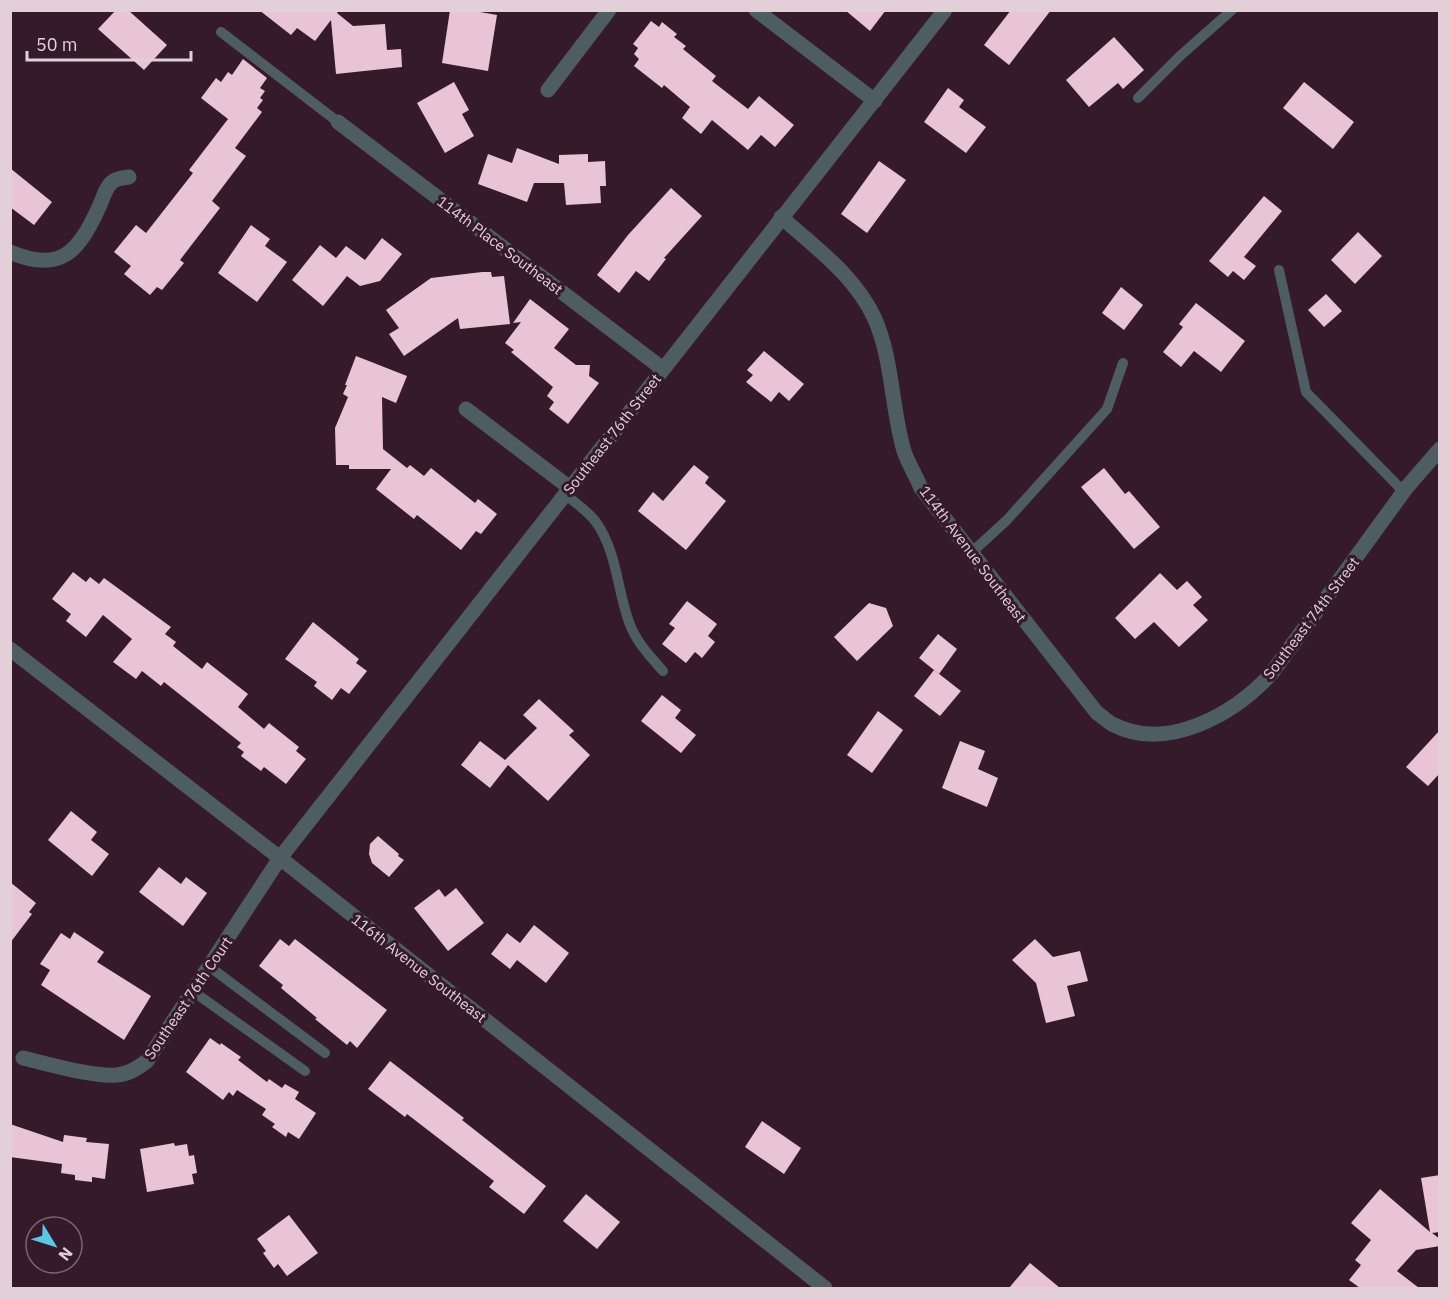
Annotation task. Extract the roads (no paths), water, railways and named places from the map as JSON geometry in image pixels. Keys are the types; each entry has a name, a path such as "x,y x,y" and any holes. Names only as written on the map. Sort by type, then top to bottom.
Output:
{"street":[{"path":"548,90 609,10"},
{"path":"756,10 875,101"},
{"name":"Southeast 76th Street","path":"280,858 945,10"},
{"name":"114th Place Southeast","path":"338,122 663,369"},
{"path":"10,252 24,258 41,261 66,256 76,247 87,230 108,187 114,180 129,177"},
{"name":"114th Avenue Southeast","path":"781,217 852,283 874,318 885,354 904,452 921,488 1097,713 1112,723"},
{"path":"466,409 568,491"},
{"name":"Southeast 74th Street","path":"1112,723 1128,730 1151,734 1170,733 1213,719 1255,692 1271,674 1404,492 1440,449"},
{"name":"116th Avenue Southeast","path":"10,649 280,858 825,1288"},
{"name":"Southeast 76th Court","path":"23,1058 97,1074 117,1075 133,1071 147,1061 280,858"}],"lane":[{"path":"1138,98 1180,56 1232,10"},
{"path":"221,32 338,122"},
{"path":"1279,270 1306,392 1404,492"},
{"path":"971,553 1007,520 1107,409 1123,363"},
{"path":"568,491 596,522 615,565 628,621 640,645 663,670"},
{"path":"210,967 325,1053"},
{"path":"194,992 305,1071"}]}
